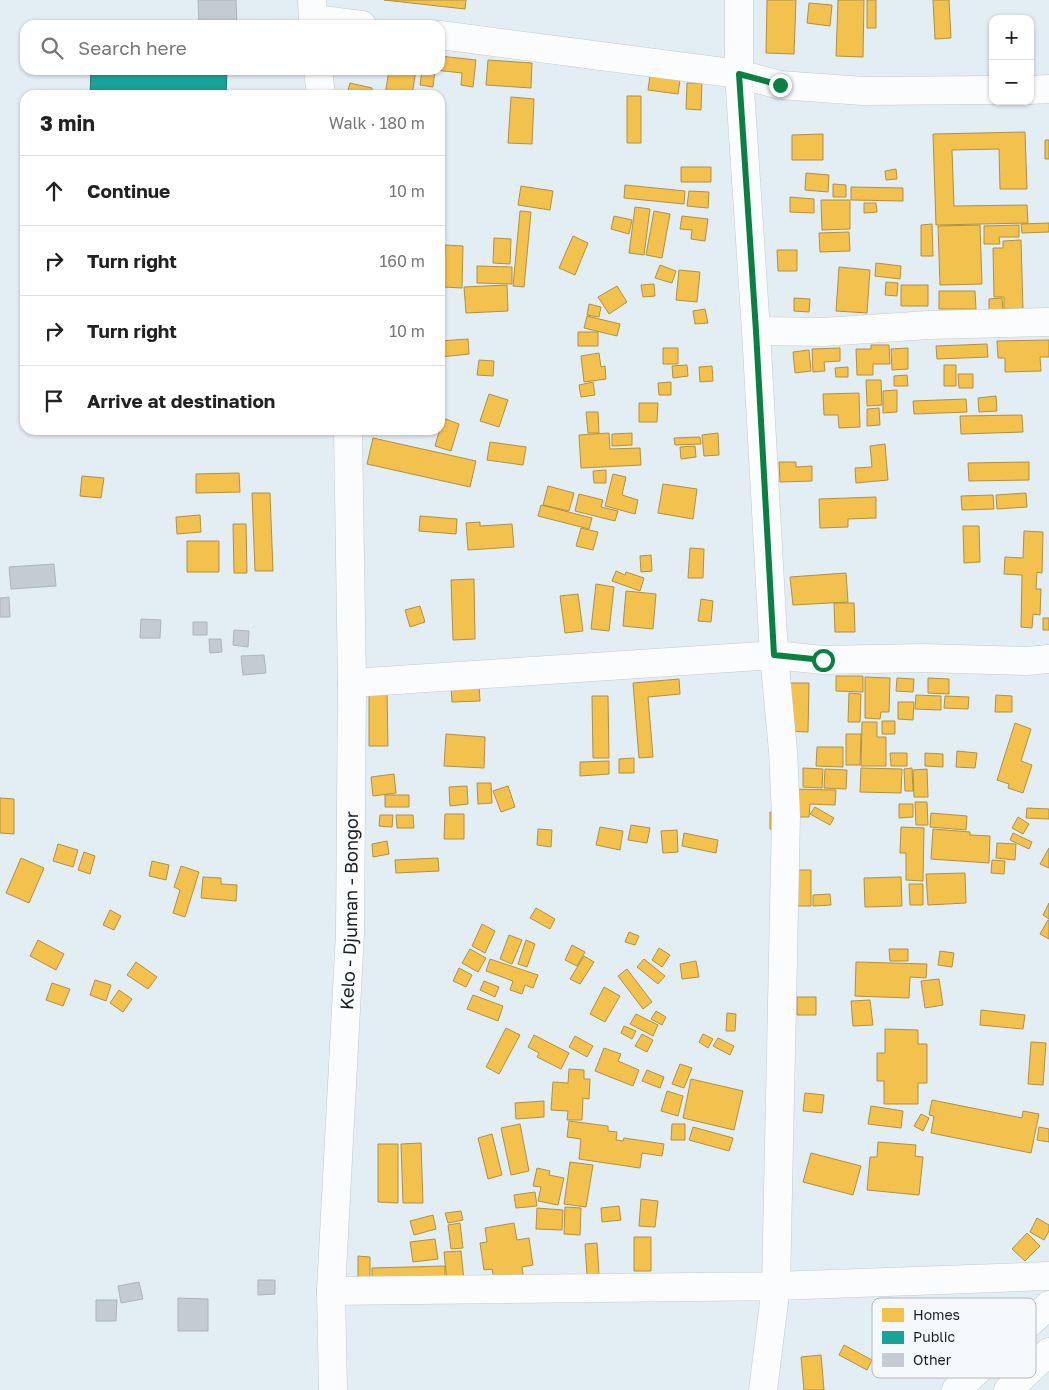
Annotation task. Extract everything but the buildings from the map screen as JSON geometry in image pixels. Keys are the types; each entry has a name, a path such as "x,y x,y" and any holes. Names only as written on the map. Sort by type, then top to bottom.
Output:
{"main road":[{"path":"739,0 739,74 756,331 774,655 783,751 786,816 776,1286 763,1390"},
{"path":"313,14 340,20"},
{"path":"445,36 739,74 780,85 863,91 989,90"},
{"path":"319,75 320,90"},
{"path":"1034,90 1049,90"},
{"path":"756,331 823,332 929,325 1049,322"},
{"name":"Kelo - Djuman - Bongor","path":"333,1390 331,1291 350,933 352,683 348,435"},
{"path":"352,683 774,655 823,660 923,658 1027,661 1049,659"},
{"path":"331,1291 776,1286 1049,1276"},
{"path":"1036,1317 1049,1305"},
{"path":"1036,1364 1049,1352"},
{"path":"956,1390 969,1378"},
{"path":"1008,1390 1021,1378"}],"route":[{"path":"780,85 739,74 748,240 756,331 774,655 823,660"}]}
